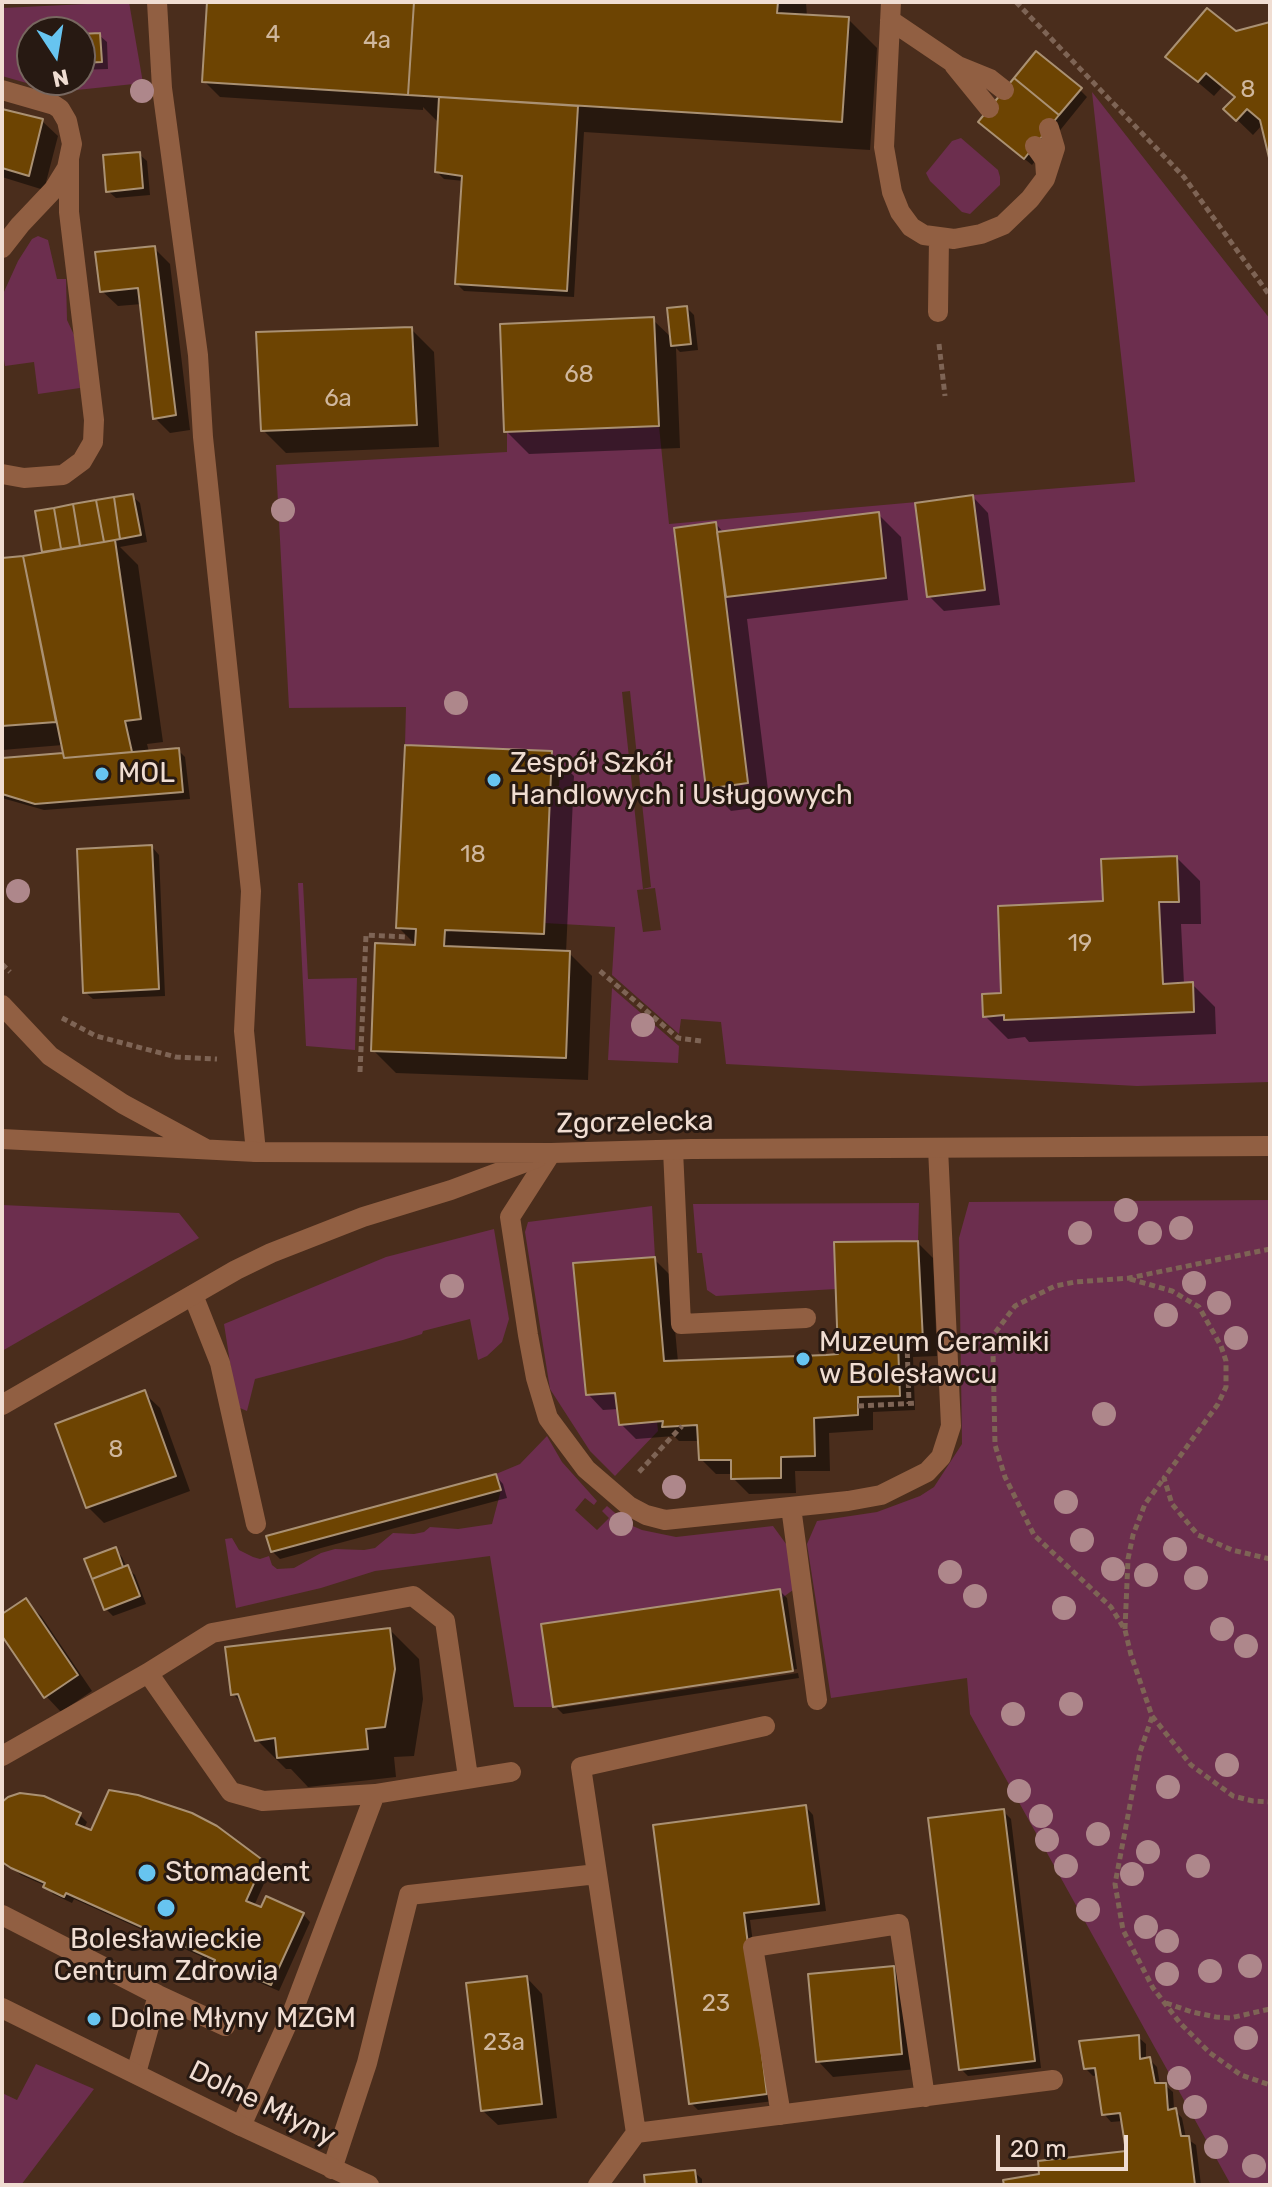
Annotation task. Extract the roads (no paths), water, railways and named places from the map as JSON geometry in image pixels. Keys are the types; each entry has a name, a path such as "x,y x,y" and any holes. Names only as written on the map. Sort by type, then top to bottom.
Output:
{"street":[{"path":"157,2 162,88 198,355 203,437 250,878 246,1061 256,1152"},
{"path":"891,11 944,55 1004,90"},
{"path":"891,11 884,147 886,170 900,212 911,227 924,235 939,238 981,234 1003,225 1030,199 1045,179 1055,148 1049,128"},
{"path":"944,55 989,108"},
{"path":"2,90 60,109 70,128 72,144 67,168 54,189 2,248"},
{"path":"1035,146 1045,160 1045,179"},
{"path":"2,474 24,478 63,475 82,461 93,442 94,420 69,212 69,158"},
{"path":"938,312 939,238"},
{"path":"2,1005 50,1056 123,1104 210,1151"},
{"name":"Zgorzelecka","path":"2,1139 256,1152 551,1153 1270,1146"},
{"path":"551,1153 510,1217 536,1378 548,1418 586,1469 629,1506 665,1520 881,1495 927,1472 941,1457 951,1426 938,1148"},
{"path":"673,1150 681,1324 806,1318"},
{"path":"2,1405 271,1253 363,1217 451,1190 551,1153"},
{"path":"193,1295 220,1363 256,1524"},
{"path":"791,1507 817,1700"},
{"path":"2,1756 212,1633 413,1596 445,1621 468,1777"},
{"path":"148,1673 231,1792 263,1801 375,1794 511,1772"},
{"path":"598,2185 636,2133 581,1767 765,1726"},
{"path":"241,2126 293,2011 375,1794"},
{"path":"332,2169 367,2063 409,1895 597,1874"},
{"path":"2,1915 225,2026"},
{"path":"781,2115 753,1947 899,1924 925,2097"},
{"path":"136,2073 158,1995"},
{"name":"Dolne Młyny","path":"2,2008 241,2126 369,2185"},
{"path":"636,2133 1053,2080"}],"place":[{"name":"MOL","path":"102,774"},
{"name":"Zespół Szkół Handlowych i Usługowych","path":"494,780"},
{"name":"Muzeum Ceramiki w Bolesławcu","path":"803,1359"},
{"name":"Stomadent","path":"147,1873"},
{"name":"Bolesławieckie Centrum Zdrowia","path":"166,1908"},
{"name":"Dolne Młyny MZGM","path":"94,2019"}]}
